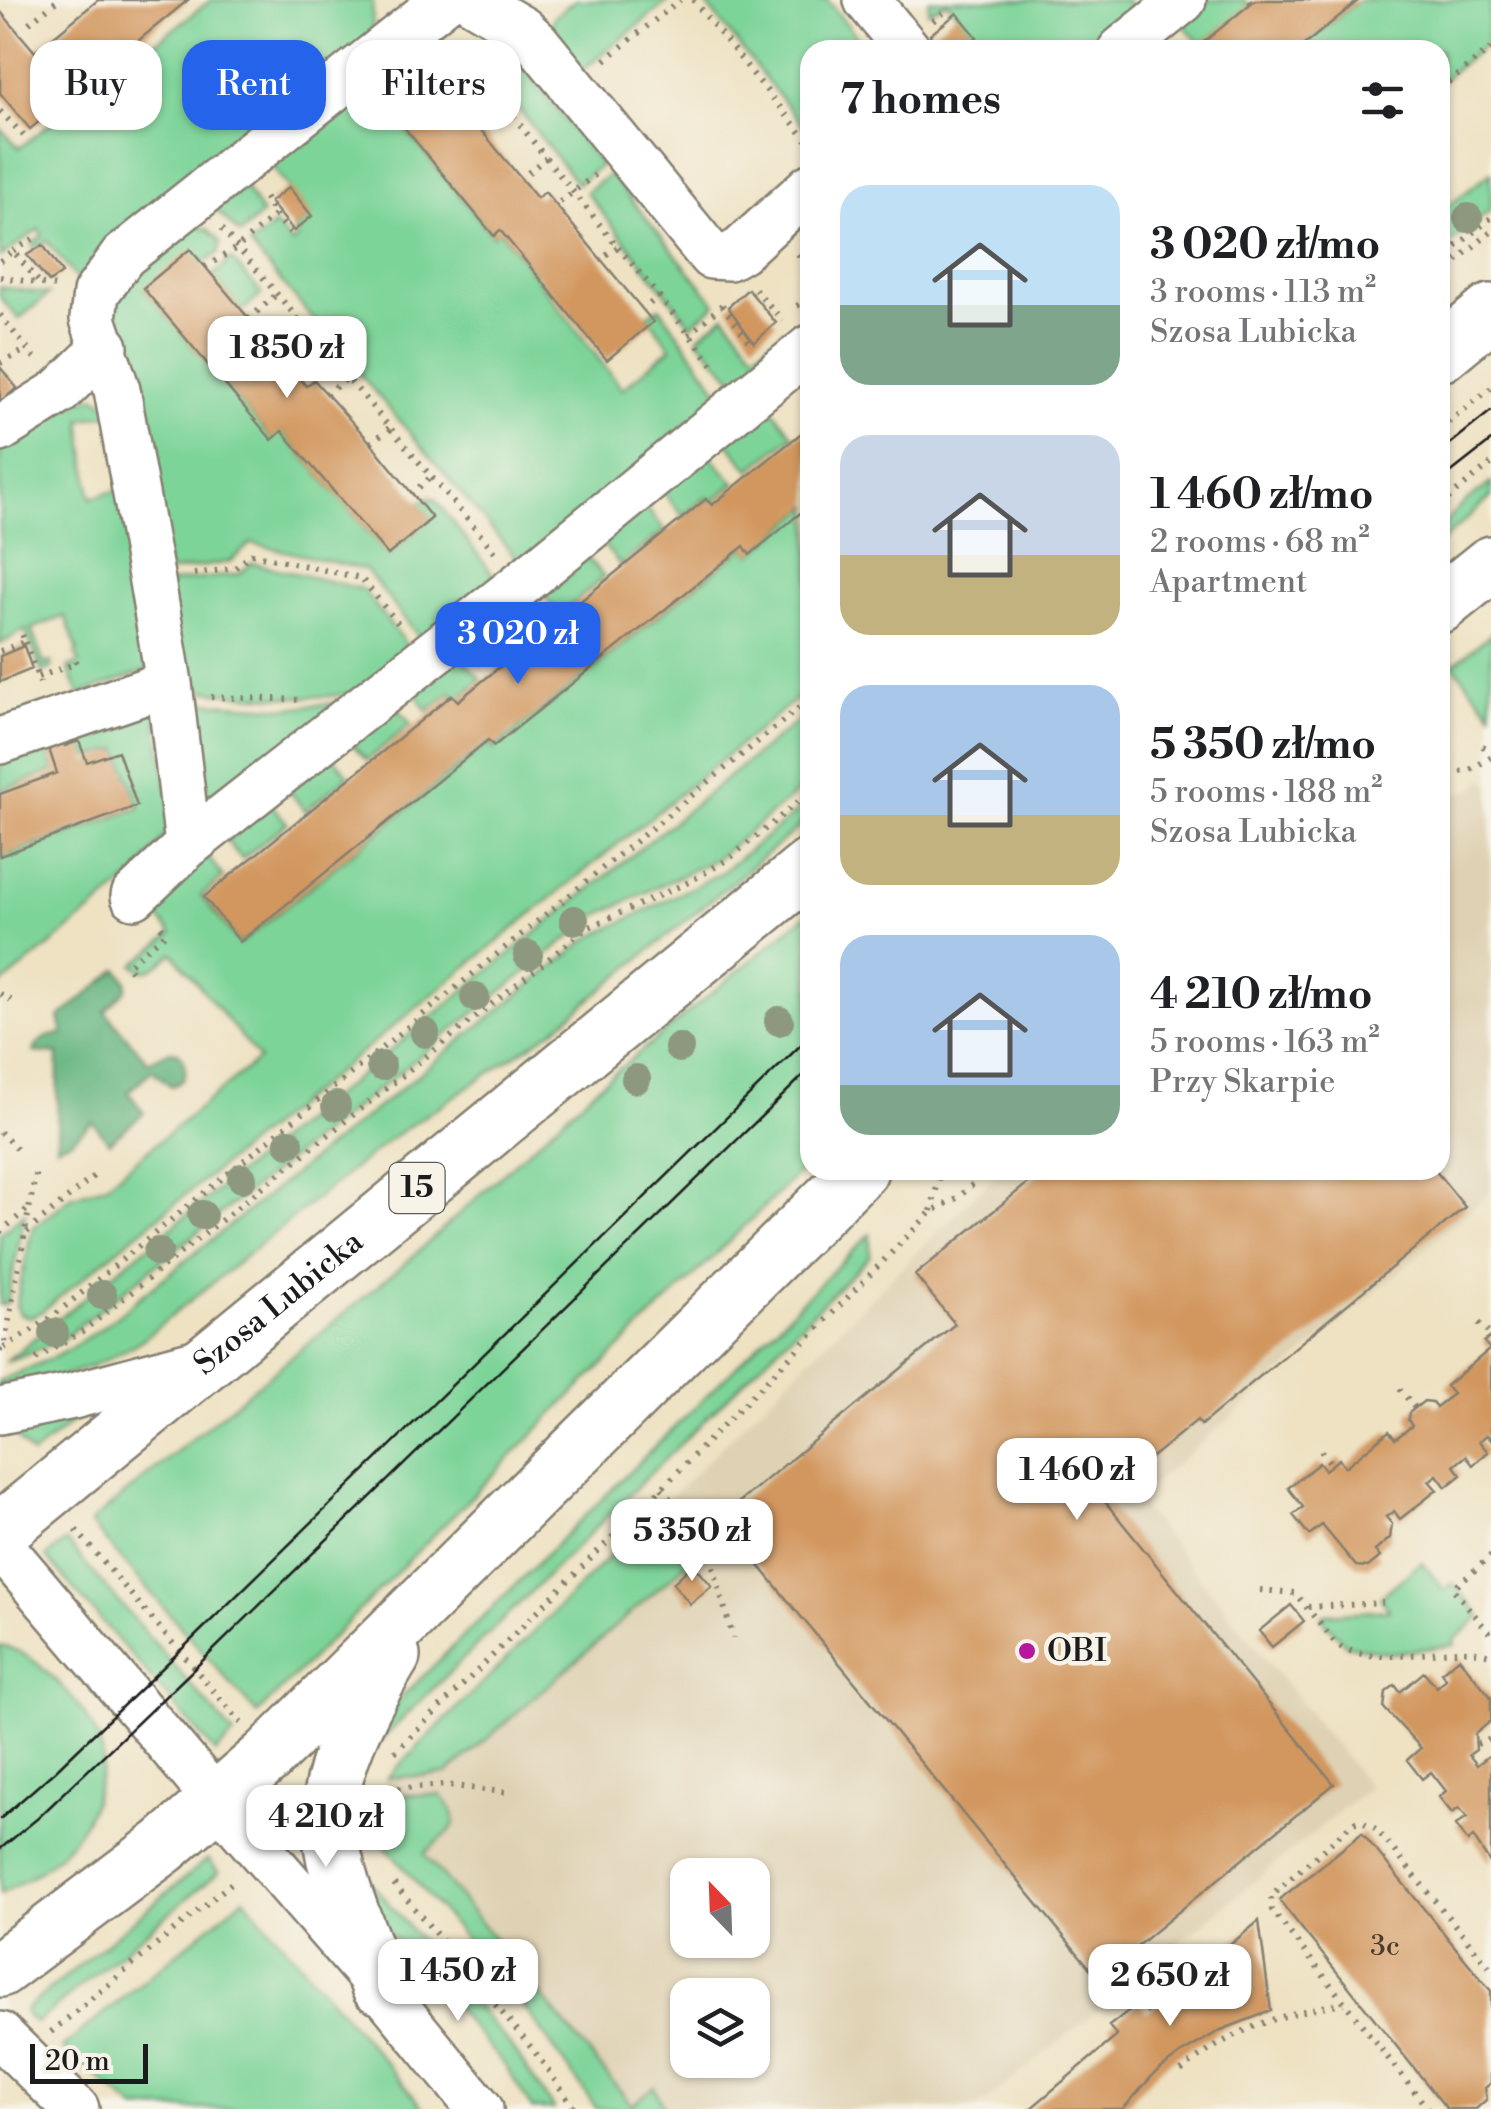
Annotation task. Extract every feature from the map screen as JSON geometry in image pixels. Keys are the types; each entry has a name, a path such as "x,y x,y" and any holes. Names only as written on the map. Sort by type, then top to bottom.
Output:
{"main road":[{"path":"1450,346 1491,312"},
{"path":"1450,597 1491,564"},
{"name":"Szosa Lubicka","path":"9,1528 208,1359 800,876"},
{"path":"0,1970 218,1802 850,1180"},
{"path":"379,1986 334,1856 329,1806 344,1749 389,1660 434,1593"}],"street":[{"path":"188,844 152,580 117,390 93,319 96,293 123,256 445,0"},
{"path":"472,0 522,30 704,249 720,259 739,269 800,199"},
{"path":"866,0 900,40"},
{"path":"1133,40 1183,0"},
{"path":"0,430 59,392 105,347"},
{"path":"134,896 188,844 521,584 800,356"},
{"path":"0,742 169,689"},
{"path":"0,1411 73,1396 208,1359"},
{"path":"9,1528 218,1802 379,1986 480,2109"},
{"path":"0,2035 76,2109"}],"path":[{"path":"29,23 58,0"},
{"path":"572,86 680,0"},
{"path":"693,0 800,132"},
{"path":"1450,82 1491,47"},
{"path":"0,110 25,137"},
{"path":"521,126 742,403"},
{"path":"524,176 546,158"},
{"path":"242,160 275,215 292,235"},
{"path":"195,197 521,584"},
{"path":"205,267 238,247 275,215"},
{"path":"1450,252 1491,218"},
{"path":"1450,266 1491,232"},
{"path":"0,262 32,239"},
{"path":"604,256 618,247"},
{"path":"13,251 41,284"},
{"path":"690,335 722,305 739,269 800,340"},
{"path":"0,277 96,293"},
{"path":"249,319 278,294"},
{"path":"647,306 659,296"},
{"path":"722,305 755,350"},
{"path":"0,316 59,392"},
{"path":"292,369 317,342"},
{"path":"0,363 28,350"},
{"path":"326,394 348,378"},
{"path":"1450,421 1491,388"},
{"path":"371,442 390,428"},
{"path":"1450,498 1491,464"},
{"path":"411,494 431,477"},
{"path":"152,580 234,568 252,554 361,578 426,658"},
{"path":"0,652 23,638 42,688"},
{"path":"38,677 56,666 77,663 73,656"},
{"path":"169,689 324,701 387,689"},
{"path":"2,1348 52,1317 800,707"},
{"path":"1450,775 1483,764 1491,754 1482,746"},
{"path":"1483,764 1491,774"},
{"path":"27,1364 84,1330 587,928 692,881 730,858 800,800"},
{"path":"0,994 10,1000"},
{"path":"0,1132 17,1150"},
{"path":"2,1348 36,1171"},
{"path":"26,1233 96,1175"},
{"path":"931,1212 939,1180"},
{"path":"389,1758 662,1488 931,1212 959,1198 978,1180"},
{"path":"0,1232 31,1206"},
{"path":"0,1316 10,1316"},
{"path":"1479,1323 1491,1334"},
{"path":"1400,1389 1415,1408"},
{"path":"1321,1451 1332,1465"},
{"path":"662,1488 709,1552 733,1638"},
{"path":"76,1530 247,1730"},
{"path":"1491,1556 1453,1589 1491,1635"},
{"path":"1260,1590 1296,1593 1337,1645 1346,1650 1391,1657 1459,1650 1491,1655"},
{"path":"1307,1607 1383,1604"},
{"path":"1477,1744 1491,1739"},
{"path":"361,1791 446,1785 510,1793"},
{"path":"1428,2109 1272,1910 1270,1901 1276,1888 1360,1821 1376,1828 1491,1969"},
{"path":"44,2037 235,1880"},
{"path":"394,1884 535,2052 574,2109"},
{"path":"1181,2071 1206,2050 1288,2012 1345,2003"}],"shaded area":[{"path":"1485,778 1491,787 1491,1192 1136,1499 1369,1787 977,2109 610,2109 384,1845 375,1817 387,1778 990,1180 1450,1180 1450,791 1469,792"}],"green space":[{"path":"211,0 373,0 372,39 346,40 346,60 326,77 326,40 182,40 182,130 261,130 78,281 47,241 34,248 32,244 43,236 39,229 0,257 0,128 19,148 42,130 162,130 159,40"},
{"path":"575,0 670,0 581,71 550,32 554,17"},
{"path":"703,0 827,0 860,40 800,40 800,122"},
{"path":"929,0 1126,0 1141,16 1109,40 979,40 947,2 928,12"},
{"path":"1209,0 1245,0 1249,6 1207,40 1197,40 1182,23"},
{"path":"1359,0 1491,0 1486,44 1450,74 1450,40 1310,40"},
{"path":"521,65 601,165 577,184 521,112"},
{"path":"346,104 346,130 405,130 493,236 500,231 622,389 671,348 647,315 660,308 718,390 718,399 522,565 250,245 275,225 292,243 298,238 294,231 311,216 268,162 311,130 326,130 326,118"},
{"path":"1491,172 1491,210 1450,244 1450,205"},
{"path":"610,174 716,304 691,325 586,192"},
{"path":"244,187 262,214 240,234 216,205"},
{"path":"190,226 204,227 214,234 220,242 219,253 144,289 271,439 282,431 388,555 431,518 419,503 429,497 435,499 494,576 495,586 425,645 366,570 251,543 230,562 168,572 111,291"},
{"path":"231,259 262,294 242,311 212,276"},
{"path":"0,287 49,294 19,319 0,297"},
{"path":"725,315 755,353 785,330 794,341 741,387 697,338"},
{"path":"94,396 104,401 112,413 81,420 91,498 122,489 147,670 79,695 68,668 80,663 75,653 78,651 65,616 31,629 44,664 51,662 52,668 42,672 25,630 0,644 0,448 65,407"},
{"path":"766,401 793,435 750,470 722,436"},
{"path":"705,450 735,483 712,502 706,497 683,516 660,488"},
{"path":"1491,483 1491,497 1450,534 1450,517"},
{"path":"641,502 665,530 620,565 597,537"},
{"path":"800,514 800,696 41,1312 30,1317 20,1314 16,1305 32,1229 71,1197 106,1185 259,1059 173,953 150,970 134,965 172,934 148,904 207,855 223,877 201,896 240,944 488,743 494,749 744,547 751,555"},
{"path":"581,551 604,577 560,615 538,588"},
{"path":"252,563 362,589 413,653 376,684 331,696 278,697 183,687 168,583 239,574"},
{"path":"517,603 540,631 497,666 474,639"},
{"path":"1491,634 1491,712 1453,665"},
{"path":"457,654 481,679 458,698 451,692 428,711 412,690"},
{"path":"185,701 287,708 358,701 218,800 208,794 196,772"},
{"path":"154,704 173,825 136,875 0,986 0,858 140,808 119,749 88,758 78,730"},
{"path":"395,704 411,724 367,760 349,741"},
{"path":"800,719 800,790 716,859 598,915 60,1341 5,1362"},
{"path":"44,743 54,771 0,791 0,758"},
{"path":"331,755 349,775 305,811 288,789"},
{"path":"271,804 287,823 242,859 226,841"},
{"path":"800,809 800,826 552,1031 390,1139 143,1339 91,1366 0,1395 0,1381 63,1353 104,1326 588,939 721,873"},
{"path":"800,920 800,1172 564,1403 257,1714 90,1523 408,1261 595,1089"},
{"path":"118,969 127,981 126,990 105,1011 148,1062 170,1051 178,1052 184,1062 184,1077 171,1086 152,1070 128,1092 144,1113 109,1142 93,1122 70,1141 57,1146 58,1054 34,1052 45,1038 63,1034 59,1018"},
{"path":"25,1213 7,1304 0,1305 0,1234"},
{"path":"870,1234 870,1256 364,1757 380,1726 404,1695"},
{"path":"88,1409 32,1455 8,1427"},
{"path":"655,1511 693,1558 447,1774 387,1778"},
{"path":"66,1541 234,1735 216,1753 46,1557"},
{"path":"1422,1562 1444,1590 1453,1583 1481,1617 1454,1640 1455,1645 1391,1653 1346,1645 1321,1617 1389,1610 1380,1597"},
{"path":"0,1646 34,1661 70,1695 94,1731 103,1761 92,1804 75,1837 34,1875 0,1894"},
{"path":"379,1795 441,1795 454,1815 454,1822 424,1854 632,2105 654,2087 665,2109 597,2109 525,2008 384,1845 375,1817"},
{"path":"208,1859 219,1872 36,2023 25,2014 26,2009"},
{"path":"360,1870 509,2044 554,2109 532,2109 506,2067 387,1930"},
{"path":"244,1898 425,2109 136,2109 62,2048"}],"building":[{"path":"98,0 188,0 139,40 50,40"},
{"path":"1255,0 1359,0 1310,40 1206,40"},
{"path":"0,11 30,46 30,129 0,93"},
{"path":"957,13 977,37 934,40 930,35"},
{"path":"406,130 481,130 537,198 545,192 653,322 607,360 500,230 494,236"},
{"path":"289,187 312,216 294,231 270,202"},
{"path":"43,245 62,273 49,282 27,255"},
{"path":"190,249 306,386 314,380 432,518 388,555 282,431 272,440 143,288"},
{"path":"748,289 776,323 754,343 728,307"},
{"path":"0,367 17,388 0,402"},
{"path":"800,434 800,513 750,555 744,546 494,746 488,740 240,942 204,897 452,695 458,701 706,499 712,505"},
{"path":"24,646 32,669 0,682 0,656"},
{"path":"63,741 65,746 79,741 87,762 118,751 137,806 0,856 0,794 57,773 48,746"},
{"name":"OBI","path":"1032,1180 1443,1180 1465,1207 1201,1425 1197,1420 1102,1498 1334,1784 1098,1978 720,1518 955,1324 915,1275"},
{"path":"1491,1337 1491,1440 1487,1435 1479,1441 1488,1452 1473,1465 1466,1456 1454,1466 1461,1475 1446,1487 1437,1475 1429,1481 1437,1490 1400,1519 1394,1511 1386,1517 1392,1524 1390,1538 1375,1551 1380,1557 1368,1567 1356,1566 1322,1525 1309,1535 1293,1515 1303,1507 1288,1488 1319,1463 1325,1470 1339,1459 1345,1467 1389,1431 1395,1439 1412,1426 1409,1413 1424,1401 1436,1407 1453,1394 1446,1386 1490,1349 1484,1342"},
{"path":"693,1564 712,1586 690,1604 673,1583"},
{"path":"1291,1605 1304,1621 1272,1647 1259,1631"},
{"path":"1459,1658 1491,1697 1491,1721 1475,1734 1476,1750 1469,1755 1477,1765 1491,1754 1491,1864 1473,1837 1468,1842 1456,1825 1467,1817 1459,1808 1452,1813 1439,1797 1446,1791 1431,1772 1422,1779 1407,1760 1421,1748 1384,1708 1386,1692 1395,1685 1400,1692 1424,1672 1437,1687 1446,1679 1441,1672"},
{"path":"1362,1833 1491,1991 1491,2083 1485,2088 1487,2099 1476,2109 1447,2109 1279,1900"},
{"path":"1259,1921 1271,2011 1221,2030 1180,2054 1154,2074 1123,2109 1030,2109 1117,2036 1109,2026 1139,2003 1147,2013"}],"tram line":[{"path":"1450,444 1491,411"},
{"path":"1450,473 1491,441"},
{"path":"0,1819 181,1650 800,1046"},
{"path":"0,1849 38,1818 195,1668 800,1079"}],"place":[{"name":"OBI","path":"1027,1651"}]}
